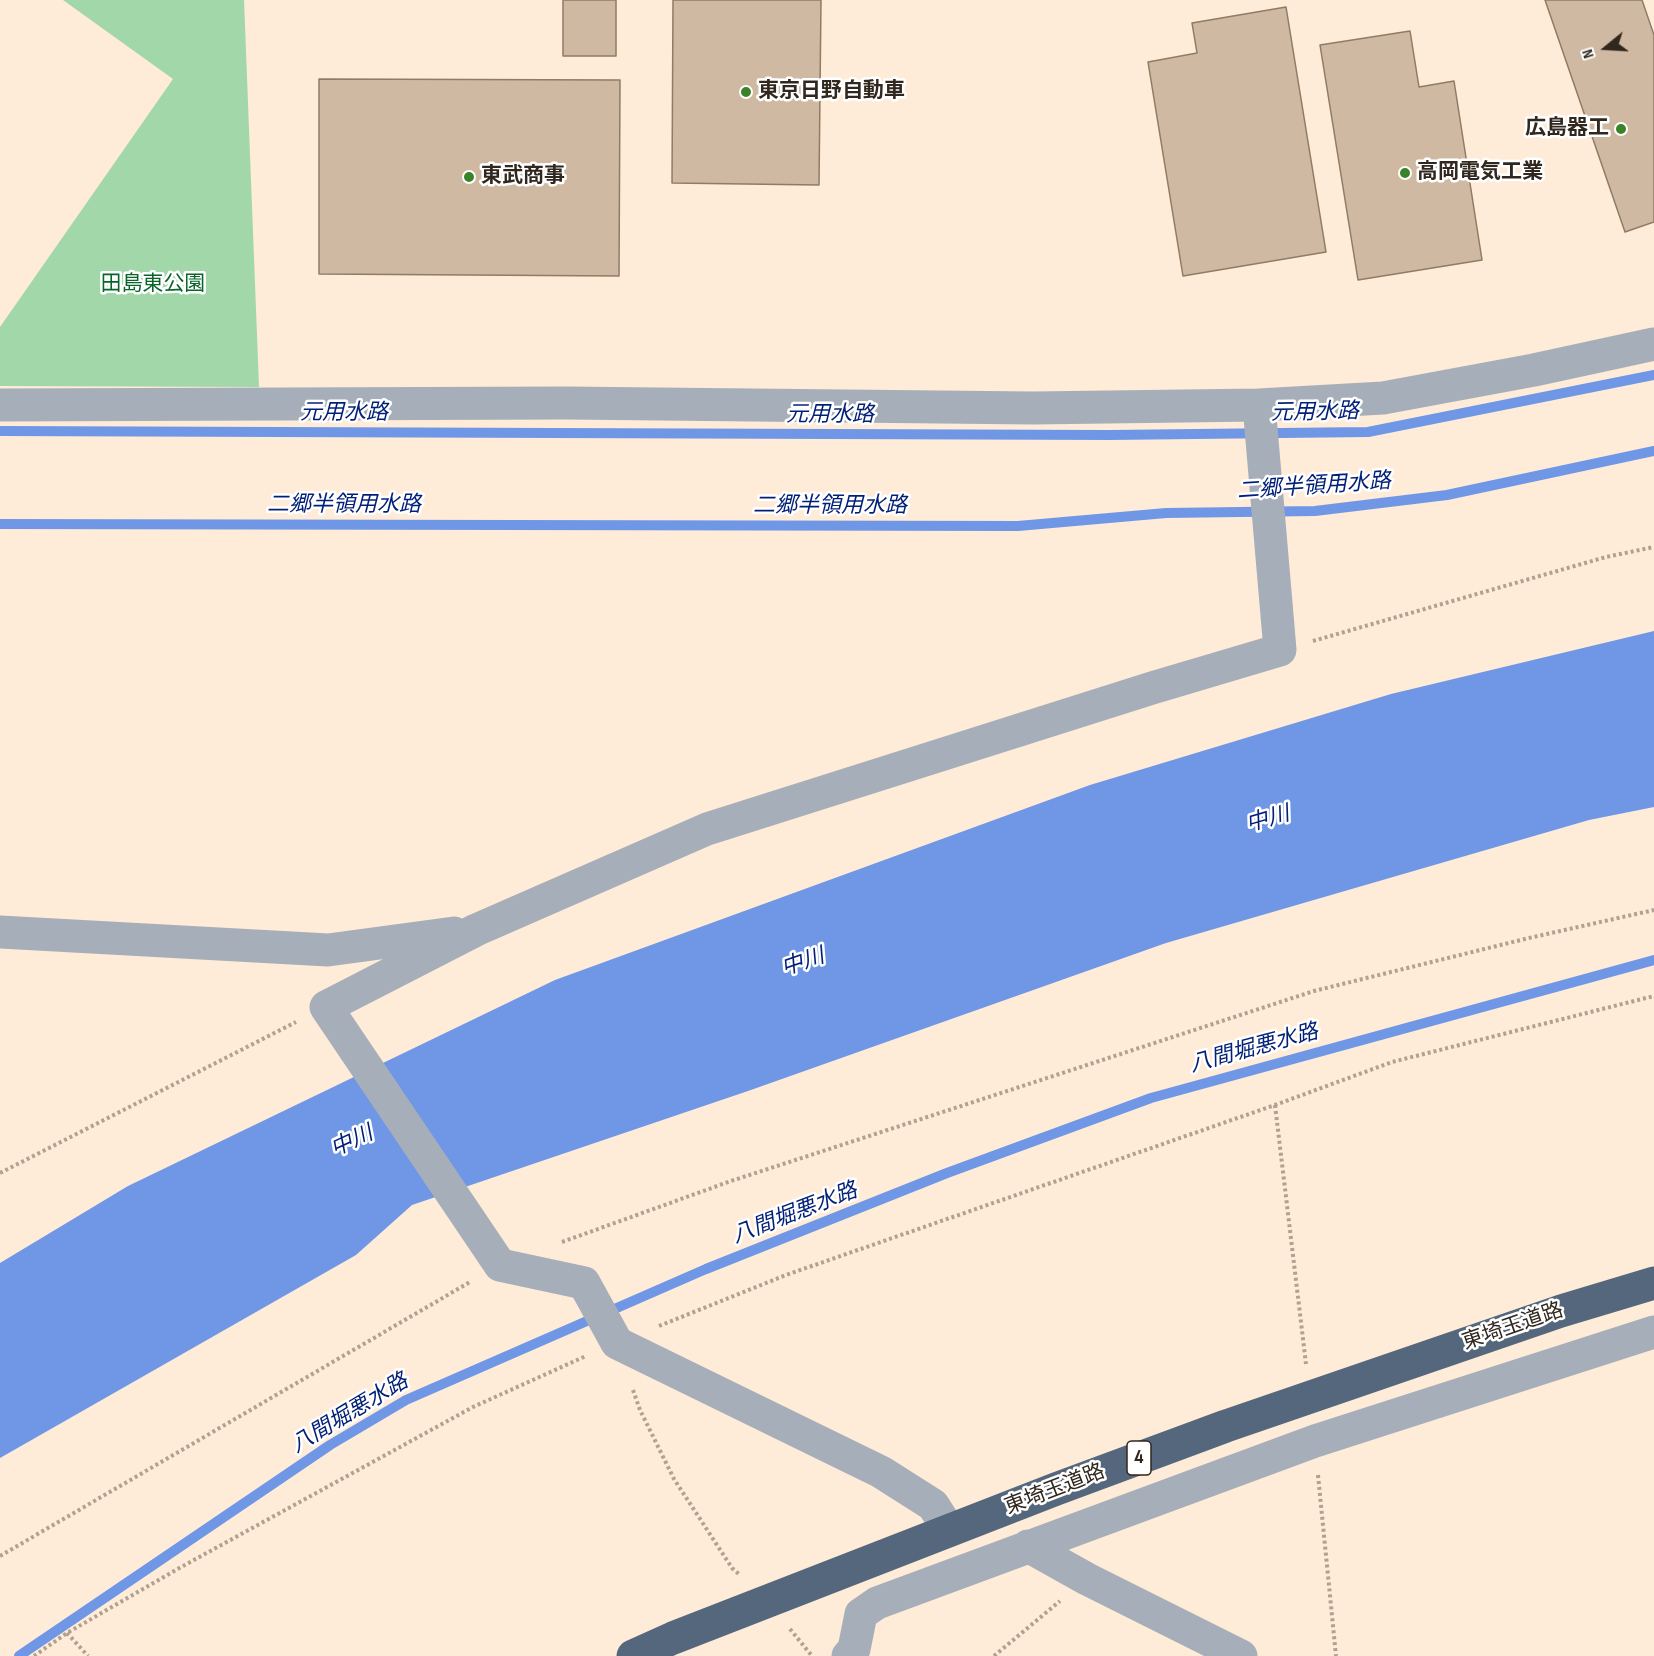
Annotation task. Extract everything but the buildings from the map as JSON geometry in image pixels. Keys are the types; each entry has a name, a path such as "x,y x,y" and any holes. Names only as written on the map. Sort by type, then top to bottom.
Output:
{"highway":[{"name":"東埼玉道路","path":"633,1656 767,1601 1194,1438 1561,1311 1654,1283"}],"street":[{"path":"0,405 567,403 1033,408 1259,405 1383,398 1534,370 1654,344"},
{"path":"950,1530 933,1504 881,1472 617,1342 584,1283 500,1264 326,1007 476,930 707,829 1152,688 1280,650 1259,405"},
{"path":"0,932 328,950 476,930"},
{"path":"848,1656 854,1648 861,1614 877,1603 1315,1441 1654,1332"},
{"path":"1028,1546 1087,1579 1242,1656"}],"path":[{"path":"1280,650 1606,557 1654,547"},
{"path":"555,1245 742,1177 1314,991 1528,938 1654,910"},
{"path":"34,1656 67,1633 183,1566 473,1407 617,1342 786,1275 1392,1062 1654,996"},
{"path":"0,1173 326,1007"},
{"path":"1275,1105 1310,1397"},
{"path":"0,1556 500,1264"},
{"path":"617,1342 640,1410 674,1479 732,1568 767,1601 812,1656"},
{"path":"1315,1441 1336,1656"},
{"path":"994,1656 1087,1579"},
{"path":"67,1633 88,1656"}],"green space":[{"name":"田島東公園","path":"63,0 244,0 259,387 0,386 0,327 173,79"}],"water":[{"name":"中川","path":"1654,631 1654,807 1589,820 1166,943 748,1091 412,1205 356,1255 0,1458 0,1263 128,1186 555,980 1090,785 1391,694"}],"waterway":[{"name":"元用水路","path":"0,431 1109,435 1368,432 1654,375"},
{"name":"二郷半領用水路","path":"0,524 1018,526 1166,513 1315,511 1447,495 1654,451"},
{"name":"八間堀悪水路","path":"19,1656 330,1445 406,1400 706,1269 947,1173 1151,1098 1654,960"}],"place":[{"name":"東京日野自動車","path":"746,92"},
{"name":"広島器工","path":"1621,129"},
{"name":"高岡電気工業","path":"1405,173"},
{"name":"東武商事","path":"469,177"}]}
